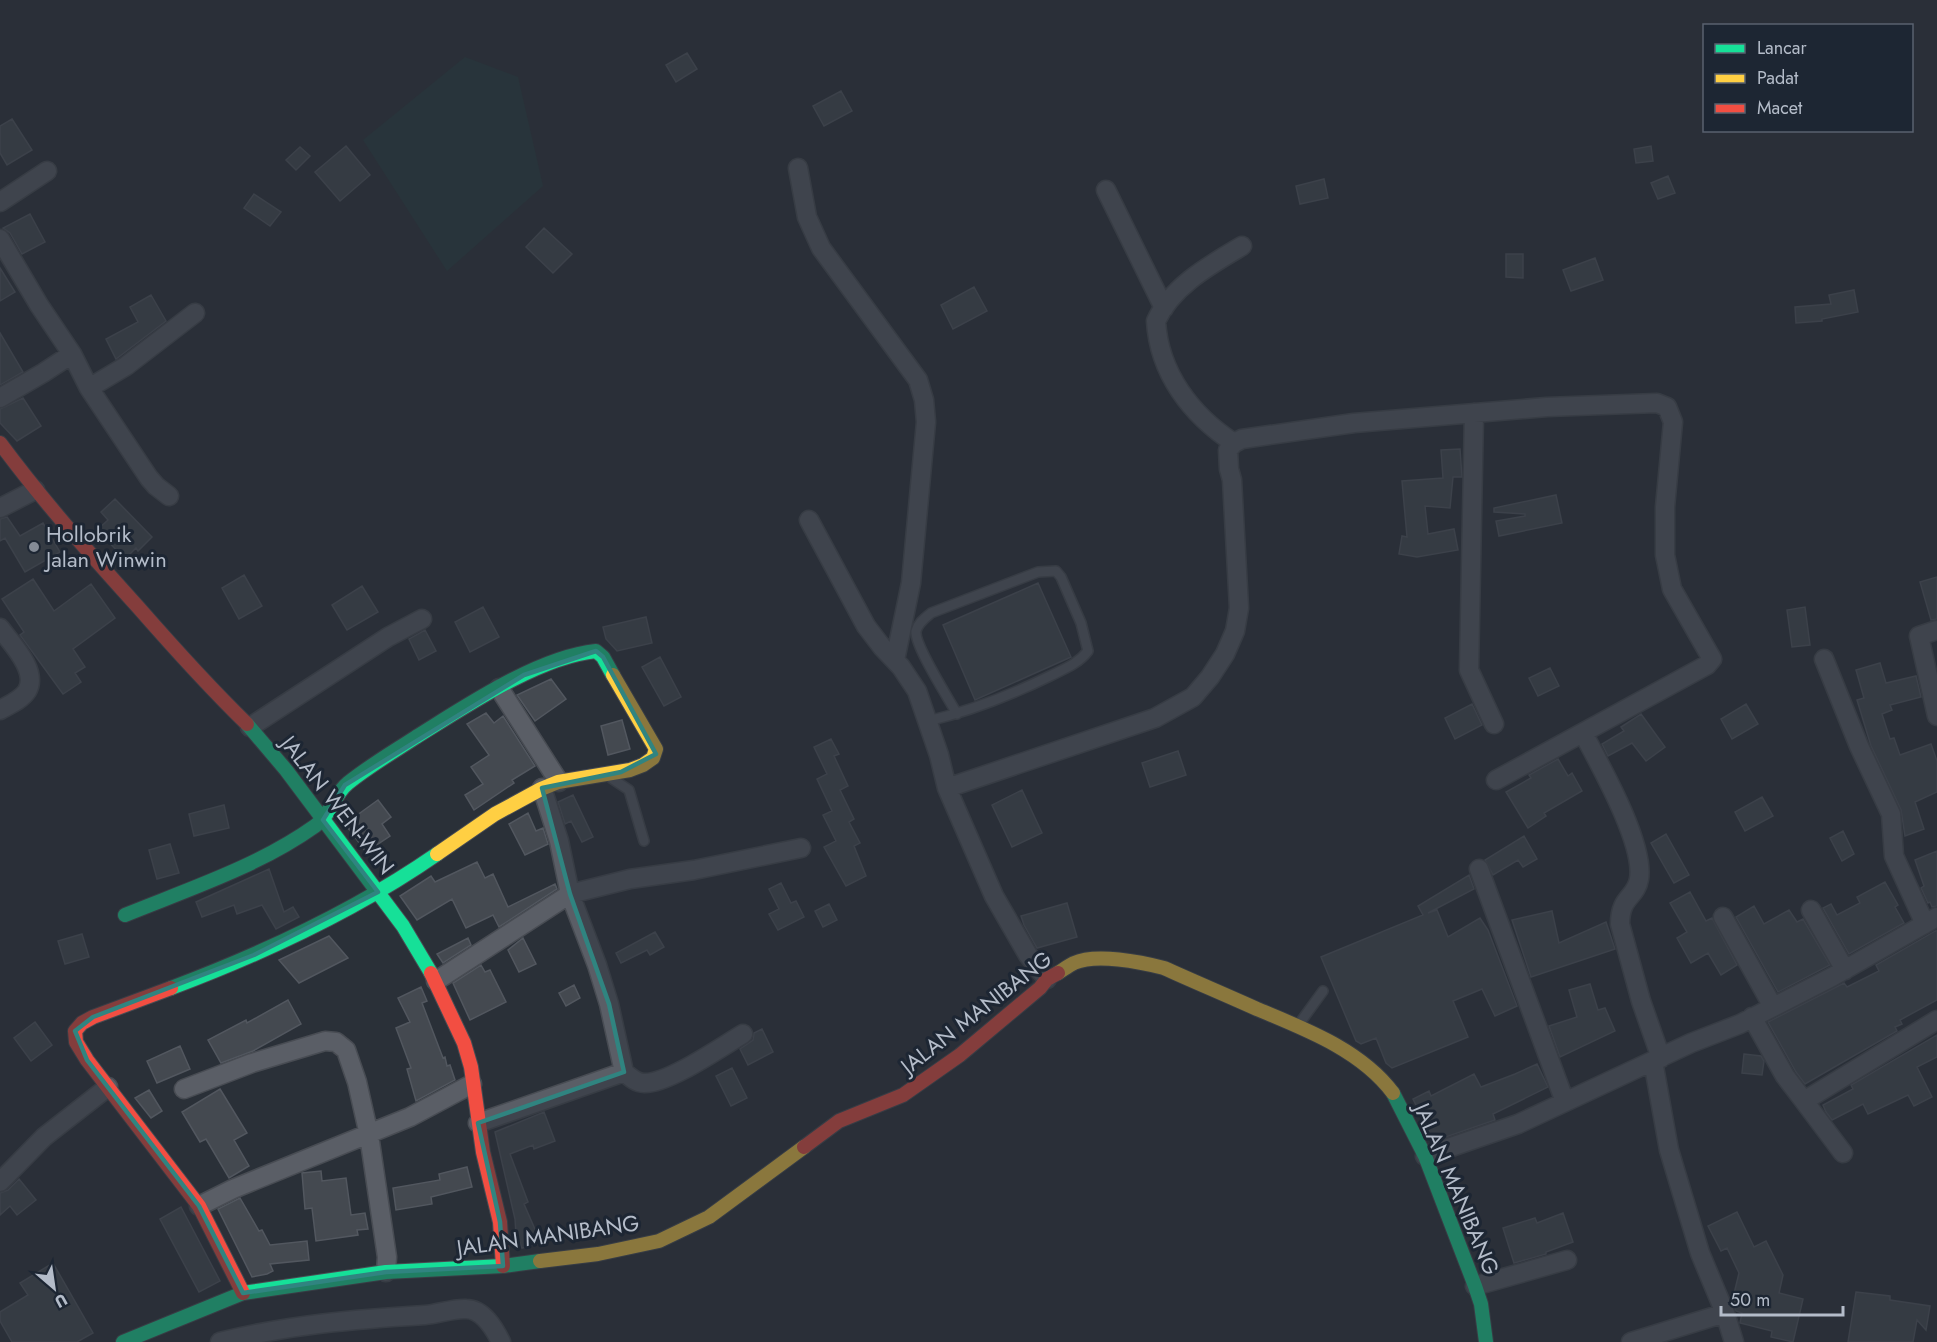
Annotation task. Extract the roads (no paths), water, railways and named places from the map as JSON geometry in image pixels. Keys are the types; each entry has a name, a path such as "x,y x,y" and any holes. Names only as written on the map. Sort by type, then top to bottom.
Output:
{"street":[{"path":"798,168 807,217 821,248 918,380 924,400 926,422 911,583 895,660"},
{"path":"0,201 47,171"},
{"path":"1106,190 1164,308"},
{"path":"0,239 39,305 72,354 89,388 149,478 170,496"},
{"path":"1234,442 1215,430 1183,397 1172,378 1161,349 1156,321 1173,295 1204,269 1242,246"},
{"path":"89,388 126,366 195,313"},
{"path":"0,398 43,374 72,354"},
{"path":"947,788 1155,718 1192,697 1210,677 1236,631 1239,608 1232,480 1228,458 1228,450 1234,442 1354,423 1547,407 1657,402 1667,407 1673,422 1665,507 1665,555 1672,589 1712,659 1707,665 1496,780"},
{"path":"1474,413 1468,670 1494,724"},
{"name":"JALAN WEN-WIN","path":"0,443 34,490 138,609 211,689 250,727 348,850 403,927 435,981 464,1043 471,1067 478,1123 488,1174 500,1222 503,1266"},
{"path":"0,507 34,490"},
{"path":"809,520 866,626 895,660 916,690 928,721 947,788 994,896 1028,955 1047,980"},
{"path":"250,727 388,637 422,619"},
{"path":"0,628 28,669 30,679 27,690 19,699 0,710"},
{"path":"1937,630 1919,636 1937,716"},
{"path":"125,915 225,873 283,845 322,820 345,785 499,688 554,661 596,651 603,657 656,749 653,759 638,766 606,775 550,785 491,817 378,892 254,955 82,1023 75,1031 76,1042 199,1206 243,1293"},
{"path":"1425,1156 1518,1124 1752,1017 1845,970 1931,920 1894,856 1891,814 1859,746 1824,658"},
{"path":"499,688 550,785 570,894 609,1004 624,1072 636,1082 643,1084 652,1082 686,1068 743,1034"},
{"path":"1583,733 1611,784 1636,848 1639,880 1635,891 1625,900 1620,911 1620,924 1657,1060 1669,1150 1700,1253 1725,1313 1734,1342"},
{"path":"435,981 570,894 630,879 694,870 801,848"},
{"path":"1479,869 1564,1102"},
{"path":"1811,910 1845,970"},
{"path":"1723,917 1773,1007"},
{"name":"JALAN MANIBANG","path":"123,1342 243,1293 386,1272 503,1266 598,1254 659,1241 709,1217 839,1121 903,1095 960,1055 1047,980 1076,962 1100,959 1145,963 1164,968 1297,1026 1369,1066 1396,1098 1425,1156 1481,1304 1486,1342"},
{"path":"1752,1017 1785,1076 1843,1153"},
{"path":"1804,1101 1937,1020"},
{"path":"184,1089 292,1050 325,1041 336,1042 346,1050 357,1082 369,1135 387,1257 386,1272"},
{"path":"478,1123 624,1072"},
{"path":"199,1206 233,1189 410,1117 472,1084"},
{"path":"0,1182 44,1137 108,1087"},
{"path":"1475,1286 1567,1260"},
{"path":"220,1342 342,1320 440,1314 466,1309 481,1313 501,1342"},
{"path":"1631,1342 1725,1313"}],"lane":[{"path":"928,721 957,714 1015,693 1080,661 1088,651 1081,623 1061,577 1056,571 1038,572 931,613 919,624 916,633 921,649 957,714"},
{"path":"606,775 629,790 644,841"},
{"path":"1297,1026 1323,991"}],"place":[{"name":"Hollobrik Jalan Winwin","path":"34,547"}]}
